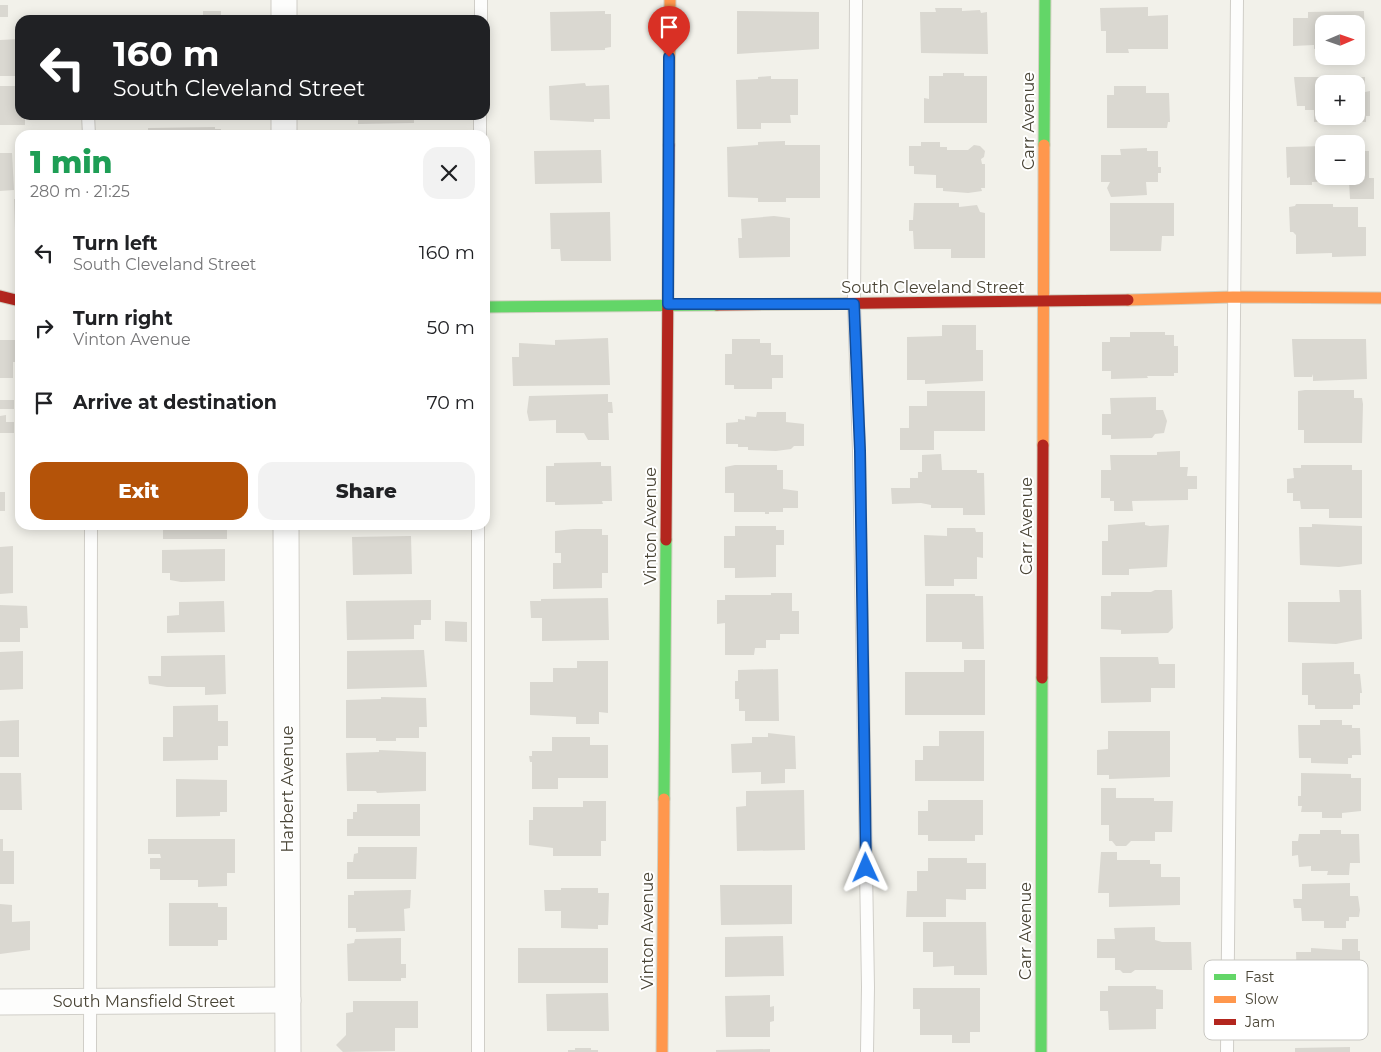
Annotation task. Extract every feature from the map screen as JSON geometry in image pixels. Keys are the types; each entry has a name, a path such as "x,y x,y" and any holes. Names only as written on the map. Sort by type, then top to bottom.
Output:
{"street":[{"path":"284,0 284,15"},
{"name":"Vinton Avenue","path":"662,1052 670,0"},
{"name":"Carr Avenue","path":"1041,1052 1045,0"},
{"path":"0,296 15,300"},
{"name":"South Cleveland Street","path":"490,307 668,304 1043,303 1233,297 1381,298"},
{"name":"Harbert Avenue","path":"286,530 288,1052"},
{"name":"South Mansfield Street","path":"0,1002 288,1000"}],"lane":[{"path":"481,0 481,15"},
{"path":"856,0 854,304 860,451 868,987 867,1052"},
{"path":"1228,960 1237,0"},
{"path":"90,1052 91,530"},
{"path":"478,530 478,1052"}],"building":[{"path":"0,5 8,5 8,17 0,17"},
{"path":"1148,7 1148,16 1168,15 1168,49 1128,49 1129,53 1106,53 1106,31 1101,31 1100,8"},
{"path":"935,8 962,8 962,11 980,10 981,13 987,12 988,54 921,53 920,12 936,12"},
{"path":"203,11 221,11 221,15 203,15"},
{"path":"605,11 605,14 611,14 611,47 605,48 605,50 551,51 550,12"},
{"path":"737,11 819,12 819,49 737,54"},
{"path":"1364,11 1364,15 1315,15 1315,49 1314,45 1293,46 1293,18 1308,18 1308,12"},
{"path":"15,39 15,76 0,76 0,40"},
{"path":"943,73 964,73 964,76 987,76 987,123 924,123 924,98 929,99 929,76 943,76"},
{"path":"771,76 771,79 798,79 798,115 790,115 791,123 761,123 761,129 737,129 736,80 758,79 758,77"},
{"path":"1294,77 1315,77 1315,122 1314,110 1305,110 1305,106 1297,106"},
{"path":"585,83 586,86 609,85 610,119 594,119 594,122 550,120 549,86"},
{"path":"0,86 15,86 15,120 25,120 25,125 0,125"},
{"path":"1114,86 1146,86 1146,93 1169,93 1170,122 1168,122 1167,128 1107,128 1107,95 1114,95"},
{"path":"1370,91 1370,116 1366,116 1366,122 1365,92"},
{"path":"358,120 414,120 414,123 358,124"},
{"path":"215,127 215,129 221,130 148,130 148,128"},
{"path":"785,141 785,145 820,145 820,198 786,198 786,202 758,202 758,198 728,197 727,147 758,145 758,142"},
{"path":"921,142 940,142 940,147 947,147 947,150 968,150 974,145 980,146 985,151 984,157 981,159 982,164 985,164 985,188 981,188 982,191 968,193 943,191 943,188 936,188 936,175 914,174 914,166 909,166 909,146 921,146"},
{"path":"1315,146 1315,182 1312,182 1312,185 1290,185 1290,177 1287,178 1286,147"},
{"path":"1147,148 1147,151 1158,151 1158,167 1161,167 1161,173 1158,173 1158,182 1146,182 1147,195 1111,197 1107,188 1110,182 1101,182 1101,155 1121,155 1120,149"},
{"path":"601,150 602,183 535,184 534,151"},
{"path":"1365,151 1369,151 1369,178 1374,178 1374,199 1350,199 1349,185 1365,185"},
{"path":"0,153 12,153 14,190 0,191"},
{"path":"14,199 15,199 15,231"},
{"path":"914,203 959,203 959,207 977,205 980,212 985,213 985,258 951,258 951,249 914,249 913,231 909,231 909,220 913,220"},
{"path":"1110,203 1174,203 1174,236 1162,236 1161,251 1110,251"},
{"path":"1296,204 1333,204 1333,207 1358,207 1358,227 1366,227 1366,256 1332,257 1332,253 1296,254 1296,235 1290,232 1289,207"},
{"path":"610,212 611,261 561,261 560,249 551,249 550,213"},
{"path":"774,216 790,218 790,257 739,258 738,238 742,238 741,219"},
{"path":"942,325 976,325 976,350 983,350 983,381 925,384 925,380 907,380 907,337 942,336"},
{"path":"1130,332 1165,332 1165,335 1174,335 1174,346 1178,346 1178,373 1174,373 1174,376 1111,379 1111,371 1102,371 1102,342 1110,342 1110,337 1130,337"},
{"path":"608,338 610,385 513,386 512,357 519,357 519,343 555,345 555,340"},
{"path":"732,339 760,339 760,343 771,343 771,355 783,355 783,378 772,378 772,389 734,389 734,385 725,385 725,354 732,354"},
{"path":"1292,339 1366,339 1367,379 1313,381 1313,374 1312,377 1294,377"},
{"path":"0,340 15,340 13,378 0,378"},
{"path":"1354,390 1354,398 1362,398 1363,404 1362,443 1304,443 1304,430 1298,430 1298,391"},
{"path":"927,391 985,391 985,431 934,431 934,450 900,450 900,428 909,428 909,406 927,406"},
{"path":"608,394 608,402 612,402 613,413 608,413 609,440 588,440 584,433 556,433 556,420 529,421 527,412 529,396"},
{"path":"1156,397 1156,410 1163,410 1167,421 1164,433 1155,434 1152,438 1111,439 1111,435 1102,435 1102,414 1111,414 1110,398"},
{"path":"0,400 14,400 14,409 0,409"},
{"path":"757,412 786,412 786,422 804,424 804,446 794,446 791,449 776,451 748,450 748,447 738,447 738,444 726,444 726,423 738,422 738,419 745,420 745,416 756,417"},
{"path":"6,415 6,422 14,422 14,433 0,433 0,416"},
{"path":"1180,451 1180,467 1188,467 1187,476 1197,476 1197,489 1188,489 1188,500 1132,501 1133,511 1114,511 1114,501 1110,501 1110,498 1101,498 1101,470 1111,470 1110,455 1157,455 1157,452"},
{"path":"941,454 942,470 977,470 977,473 984,473 985,515 963,515 963,508 931,508 931,505 921,503 892,504 891,488 910,488 910,478 918,478 918,472 922,472 922,455"},
{"path":"601,462 601,466 611,466 612,501 602,501 603,504 555,505 555,502 546,502 546,466 554,466 554,463"},
{"path":"735,465 777,465 777,470 783,470 783,489 798,491 798,508 783,508 783,512 769,512 769,514 765,514 765,512 734,512 734,493 725,493 725,467"},
{"path":"1301,465 1352,465 1352,470 1362,470 1362,518 1329,518 1329,509 1301,509 1300,501 1293,501 1293,493 1287,493 1287,479 1294,478 1293,468 1301,468"},
{"path":"0,492 5,492 5,511 0,511"},
{"path":"1145,522 1145,525 1150,526 1169,525 1167,567 1129,569 1129,575 1102,575 1102,541 1108,541 1108,525"},
{"path":"1312,524 1362,526 1362,564 1339,567 1300,565 1299,527 1312,527"},
{"path":"735,526 776,526 776,530 784,530 784,545 776,545 776,577 735,578 735,568 724,568 724,536 735,536"},
{"path":"947,528 975,528 976,532 983,532 983,558 977,557 977,579 954,579 954,586 925,586 924,535 947,536"},
{"path":"602,529 602,535 608,535 608,573 602,573 602,588 553,589 553,563 561,563 561,553 555,553 555,531"},
{"path":"163,530 227,530 227,539 163,539"},
{"path":"411,536 412,574 353,575 352,537"},
{"path":"13,546 13,593 0,594 0,547"},
{"path":"225,549 225,581 181,582 170,580 170,573 162,573 162,550"},
{"path":"1155,590 1172,590 1173,628 1168,633 1121,634 1121,630 1101,629 1101,596 1111,596 1111,592 1151,592"},
{"path":"1339,590 1361,590 1362,639 1336,644 1288,642 1288,602 1340,602"},
{"path":"771,593 792,593 792,611 799,611 799,634 780,634 780,640 766,640 766,648 755,648 754,655 725,655 725,623 717,624 717,600 725,600 725,595 771,595"},
{"path":"926,594 975,594 975,596 983,596 984,649 962,649 962,642 926,642"},
{"path":"608,598 609,640 542,641 542,618 531,618 530,601 541,601 541,599"},
{"path":"431,600 431,620 421,620 421,625 414,625 414,639 347,640 346,601"},
{"path":"224,601 225,632 167,633 167,616 179,615 179,602"},
{"path":"0,605 27,606 28,628 20,628 20,642 0,642"},
{"path":"445,621 467,622 467,642 445,641"},
{"path":"424,650 427,687 347,689 347,651"},
{"path":"23,651 23,689 0,690 0,652"},
{"path":"225,655 226,694 205,695 205,687 167,687 149,684 148,676 161,676 161,656"},
{"path":"1100,657 1158,657 1159,664 1175,664 1175,688 1151,688 1151,702 1101,703"},
{"path":"964,660 985,660 985,715 905,715 905,672 964,672"},
{"path":"577,661 608,661 608,713 599,712 599,724 576,724 576,717 530,715 530,682 553,682 553,668 577,668"},
{"path":"1354,662 1354,674 1360,674 1362,693 1360,693 1360,705 1353,705 1353,709 1315,709 1315,705 1308,705 1308,695 1302,695 1302,663"},
{"path":"778,669 779,721 745,721 745,711 739,711 739,699 735,699 735,681 738,681 738,670"},
{"path":"381,697 426,698 427,727 419,727 419,738 396,738 396,741 376,741 376,738 346,738 346,700 381,699"},
{"path":"218,705 218,721 228,721 228,746 218,746 218,760 163,761 163,737 173,737 173,706"},
{"path":"19,720 19,757 0,757 0,721"},
{"path":"1320,720 1342,720 1342,725 1352,725 1352,728 1360,728 1361,755 1352,755 1352,758 1348,758 1348,764 1311,763 1311,758 1299,758 1298,725 1320,725"},
{"path":"939,731 984,731 984,781 915,781 915,760 923,760 923,746 939,746"},
{"path":"1108,731 1170,731 1170,777 1109,779 1109,775 1097,775 1097,750 1108,749"},
{"path":"768,733 795,736 796,769 785,769 785,783 761,784 761,772 732,773 731,744 752,743 752,737 768,737"},
{"path":"552,737 590,737 590,745 608,745 608,778 558,778 558,789 532,789 532,762 530,762 529,756 532,756 532,751 552,751"},
{"path":"379,750 426,752 426,791 377,793 376,791 347,791 346,753 379,752"},
{"path":"0,773 21,773 22,810 0,810"},
{"path":"1301,773 1351,774 1351,778 1361,778 1361,811 1342,813 1342,818 1322,818 1322,812 1301,812 1302,806 1298,806 1298,796 1301,796"},
{"path":"176,779 227,780 227,812 220,812 220,816 176,817"},
{"path":"1101,788 1116,788 1116,798 1154,798 1154,801 1173,801 1172,832 1155,832 1155,841 1131,841 1126,846 1116,846 1112,841 1109,841 1109,825 1101,825"},
{"path":"804,790 805,850 737,851 736,807 746,806 746,791"},
{"path":"928,800 983,800 983,835 975,835 975,841 928,841 928,835 918,835 918,811 928,811"},
{"path":"583,801 606,801 606,841 601,841 601,856 553,856 553,848 529,845 529,820 533,820 533,807 583,807"},
{"path":"357,804 420,804 420,836 347,836 347,819 353,819 353,812 357,812"},
{"path":"1320,830 1341,830 1341,834 1359,834 1360,863 1350,863 1349,875 1327,875 1328,871 1311,871 1311,866 1299,867 1298,855 1292,856 1292,841 1298,841 1299,834 1320,834"},
{"path":"0,839 3,839 3,851 14,851 14,884 0,884"},
{"path":"148,839 235,839 235,873 227,873 227,886 198,887 198,880 160,880 160,869 150,869 150,858 161,858 160,854 148,854"},
{"path":"358,847 417,847 416,879 347,879 347,862 353,862 354,854 358,853"},
{"path":"1101,852 1117,852 1117,860 1150,860 1150,864 1161,864 1161,877 1180,877 1180,905 1109,907 1109,893 1098,893"},
{"path":"928,858 967,858 967,863 986,863 986,889 966,889 966,900 946,899 946,917 906,917 907,891 917,891 917,871 928,871"},
{"path":"1350,883 1350,896 1358,896 1360,910 1359,917 1349,917 1349,921 1346,921 1346,928 1324,928 1324,921 1302,921 1301,908 1294,908 1293,899 1302,899 1302,884"},
{"path":"720,885 792,885 792,924 721,925"},
{"path":"561,888 598,888 598,893 609,893 608,925 598,925 598,929 561,928 561,911 545,911 544,890 561,890"},
{"path":"411,890 410,908 404,909 405,931 356,932 356,928 348,928 348,895 354,895 354,891"},
{"path":"169,903 218,903 218,907 227,907 227,940 218,940 218,946 169,946"},
{"path":"0,904 12,905 12,922 30,921 30,950 0,954"},
{"path":"923,922 986,922 987,975 954,975 954,966 933,967 933,952 923,952"},
{"path":"1155,927 1155,940 1162,942 1191,942 1192,970 1135,970 1131,973 1123,973 1120,970 1115,970 1115,958 1097,958 1097,939 1115,939 1114,928"},
{"path":"783,936 784,976 725,977 725,937"},
{"path":"401,938 401,964 406,964 406,978 401,978 401,981 348,981 347,944 354,943 355,939"},
{"path":"1342,939 1358,939 1360,960 1296,960 1296,952 1311,952 1311,948 1342,950"},
{"path":"518,948 608,948 608,983 518,983"},
{"path":"1108,986 1156,986 1156,989 1163,990 1163,1009 1156,1009 1156,1029 1109,1030 1108,1011 1100,1011 1100,991 1108,991"},
{"path":"913,988 980,988 980,1032 970,1032 970,1043 952,1043 952,1035 920,1035 920,1009 913,1009"},
{"path":"608,993 609,1031 547,1031 546,994"},
{"path":"770,995 770,1007 774,1006 774,1021 770,1022 770,1037 726,1037 725,996"},
{"path":"353,1001 418,1001 418,1028 395,1028 395,1051 343,1052 336,1045 346,1035 346,1013 353,1012"},
{"path":"1350,1047 1350,1052 1295,1052 1295,1048"},
{"path":"575,1048 591,1048 591,1050 598,1050 598,1052 568,1052 568,1050 575,1050"},
{"path":"770,1049 770,1052 716,1052 716,1050"}],"traffic: fast":[{"path":"1044,145 1045,0"},
{"path":"490,307 717,305"},
{"path":"664,799 666,540"},
{"path":"1041,1052 1042,678"}],"traffic: slow":[{"path":"669,145 670,0"},
{"path":"1043,445 1044,145"},
{"path":"1128,300 1233,297 1381,298"},
{"path":"662,1052 664,799"}],"traffic: jam":[{"path":"666,540 669,145"},
{"path":"0,296 15,300"},
{"path":"717,305 1128,300"},
{"path":"1042,678 1043,445"}],"route":[{"path":"669,57 668,304 854,304 860,451 866,868"}]}
